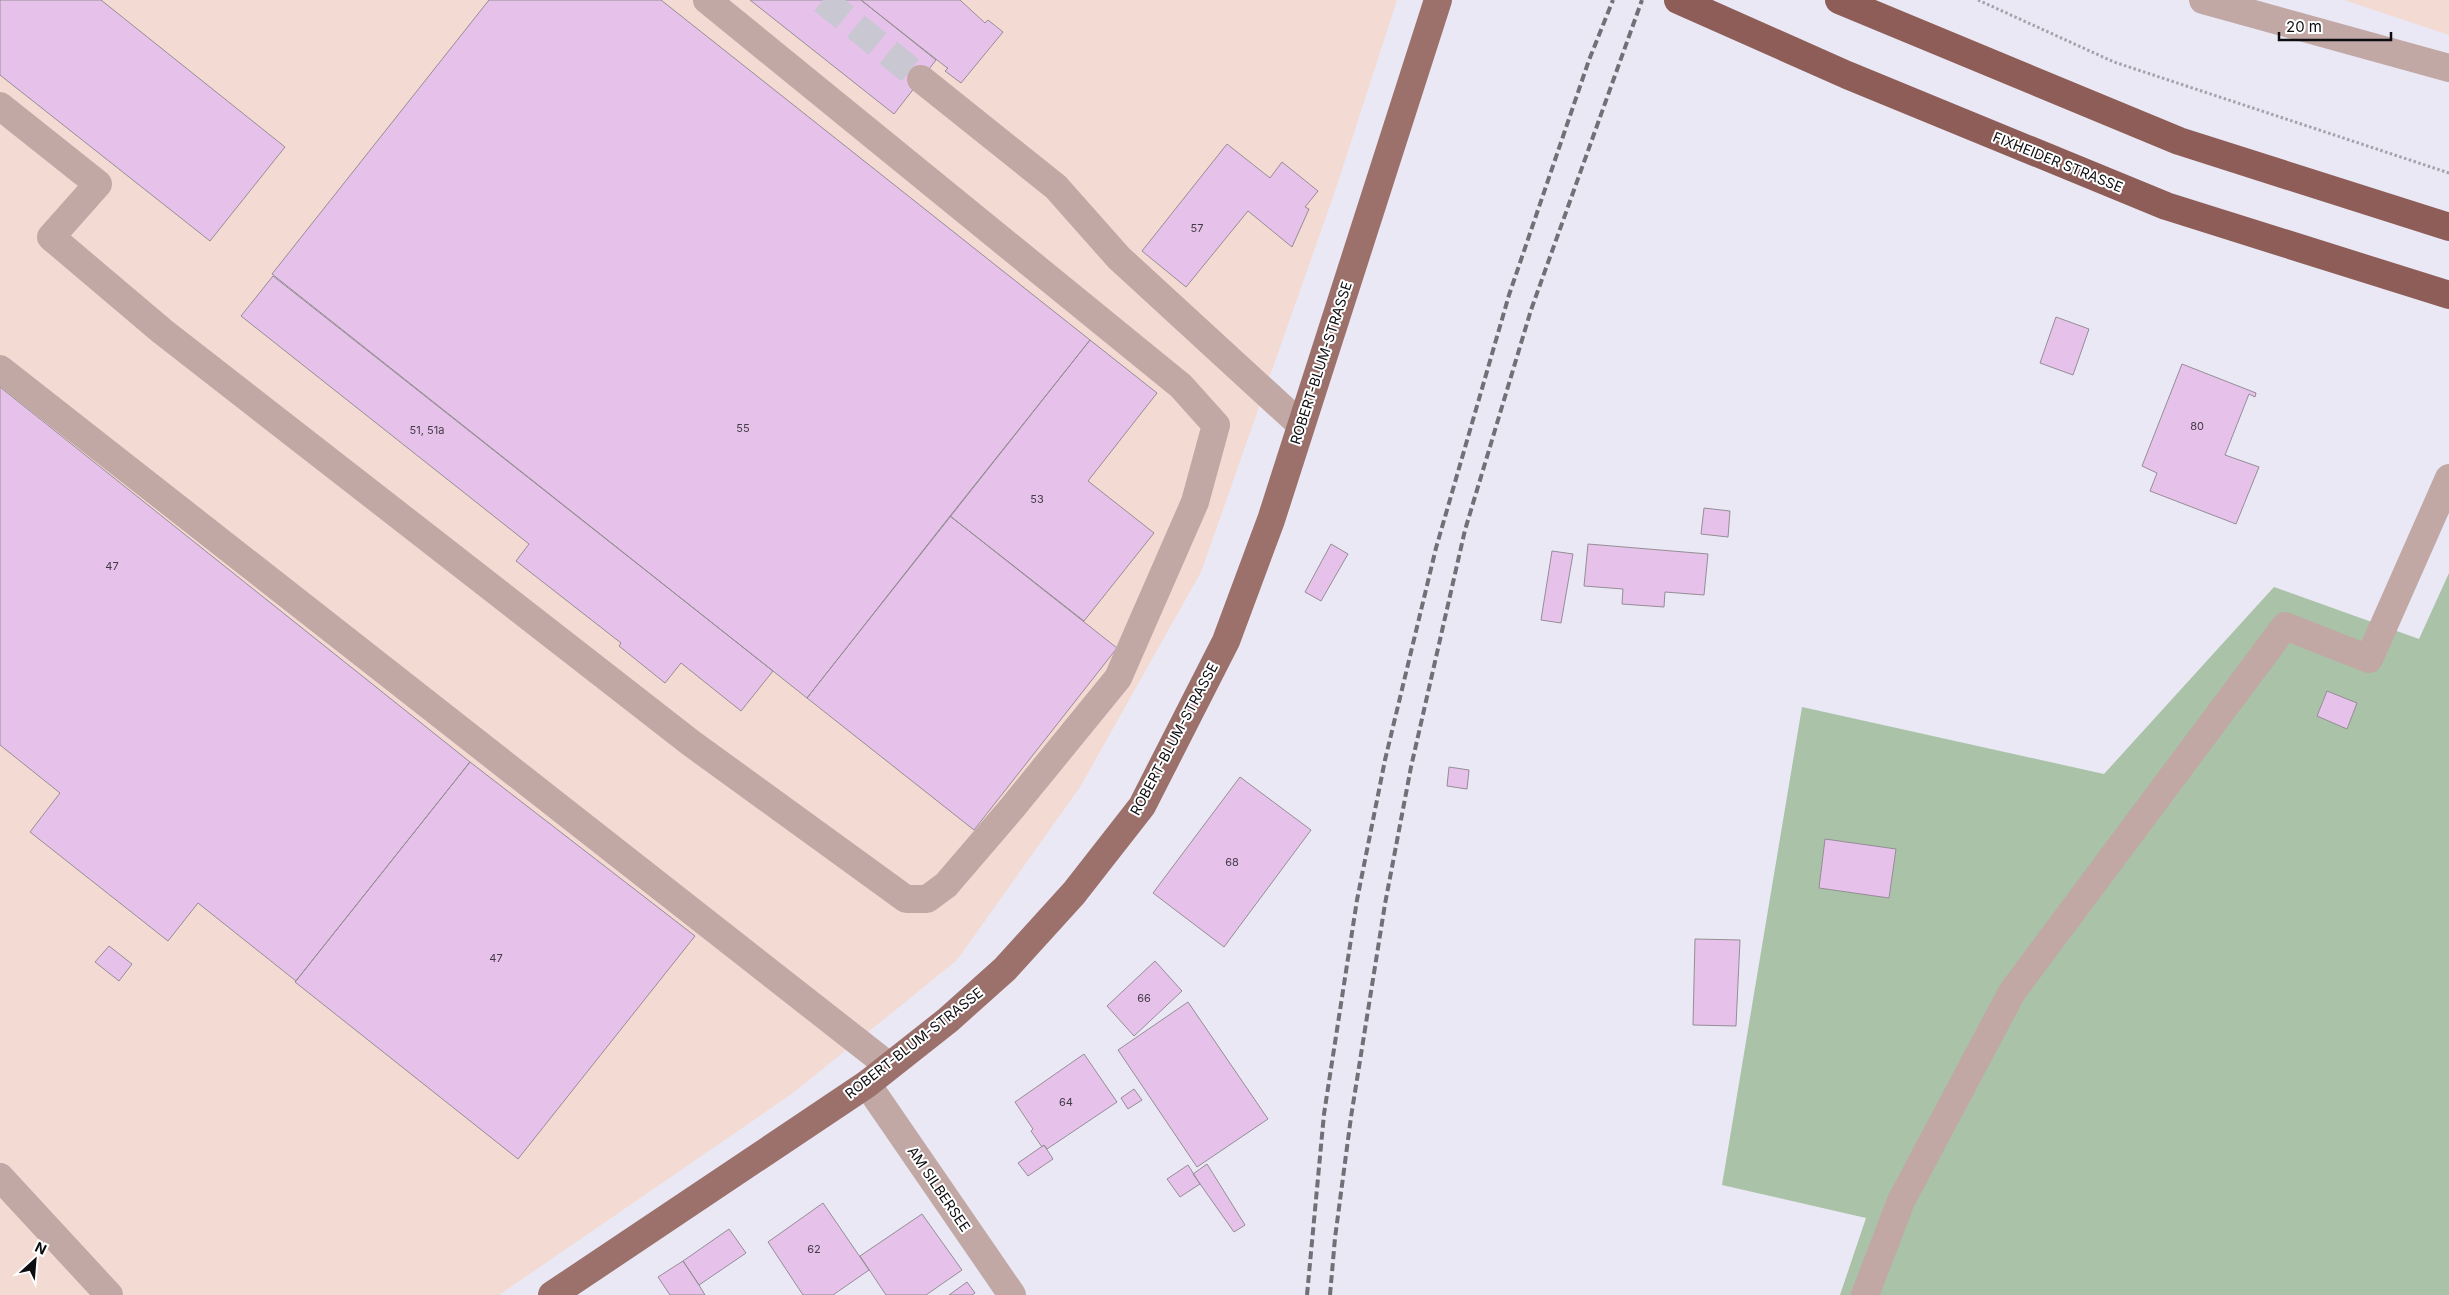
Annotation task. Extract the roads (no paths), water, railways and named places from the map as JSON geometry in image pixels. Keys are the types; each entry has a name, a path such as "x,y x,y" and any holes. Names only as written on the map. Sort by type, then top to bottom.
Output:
{"highway":[{"name":"FIXHEIDER STRASSE","path":"1678,0 1847,75 2166,206 2449,295"},
{"path":"1839,0 2180,141 2449,227"}],"main road":[{"name":"ROBERT-BLUM-STRASSE","path":"552,1295 867,1084 948,1020 1005,969 1074,892 1142,806 1226,641 1271,520 1438,0"}],"street":[{"path":"0,106 98,184 51,238 162,331 691,743 906,899 927,899 946,885 1012,808 1118,678 1195,502 1216,425 1181,386 707,0"},
{"path":"2203,0 2449,68"},
{"path":"922,79 1056,187 1119,258 1301,425"},
{"path":"0,369 889,1066"},
{"path":"1865,1295 1901,1201 2012,992 2285,626 2369,659 2449,478"},
{"name":"AM SILBERSEE","path":"867,1084 1012,1295"},
{"path":"0,1177 109,1295"}],"tunnel":[{"path":"823,0 921,79"}],"railway":[{"path":"1307,1295 1324,1114 1357,900 1385,760 1436,548 1509,295 1589,60 1613,0"},
{"path":"1330,1295 1335,1238 1351,1117 1385,904 1411,767 1465,530 1531,310 1642,0"}]}
